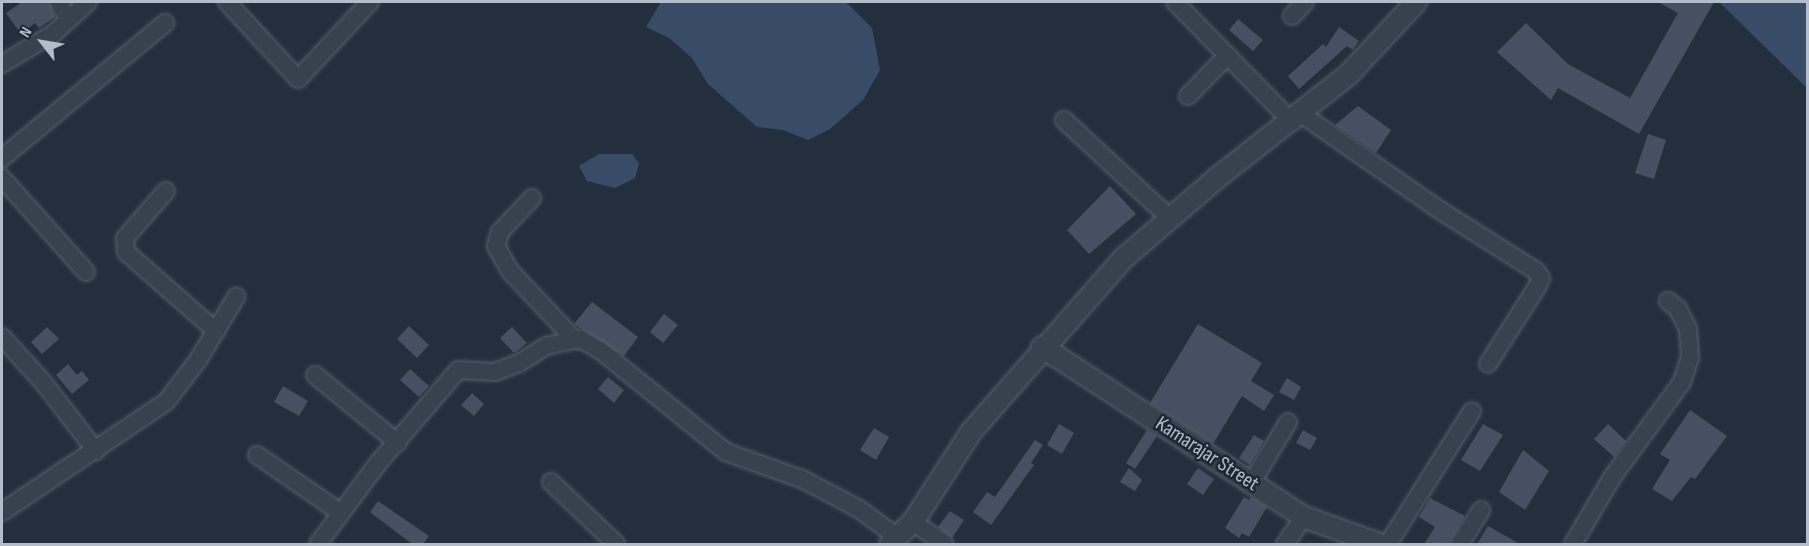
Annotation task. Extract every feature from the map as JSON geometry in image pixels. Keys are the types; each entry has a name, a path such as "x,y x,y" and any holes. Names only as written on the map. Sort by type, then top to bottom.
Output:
{"street":[{"path":"59,2 68,20"},
{"path":"2,64 54,33 88,2"},
{"path":"226,2 298,79 370,2"},
{"path":"1175,2 1228,55 1297,118 1536,271 1541,278 1537,287 1488,364"},
{"path":"1292,16 1305,2"},
{"path":"532,198 500,232 496,246 510,271 575,340 600,350 726,452 804,480 859,509 893,540 913,522 971,432 1042,347 1124,258 1297,118 1370,54 1416,2"},
{"path":"2,158 165,23"},
{"path":"1188,96 1228,55"},
{"path":"1064,120 1170,219"},
{"path":"2,178 86,272"},
{"path":"166,191 125,238 126,252 216,331"},
{"path":"2,512 166,402 216,331 236,297"},
{"path":"1573,544 1613,477 1682,382 1690,358 1688,329 1678,309 1668,301"},
{"path":"2,337 43,382 96,450"},
{"path":"318,544 458,370 495,372 519,363 546,346 575,340"},
{"name":"Kamarajar Street","path":"1042,347 1304,517 1379,544"},
{"path":"315,375 398,443"},
{"path":"1388,544 1472,411"},
{"path":"1252,482 1288,422"},
{"path":"257,455 341,513"},
{"path":"551,482 616,544"},
{"path":"1460,544 1481,510"},
{"path":"1285,544 1304,517"},
{"path":"913,522 944,544"}],"water":[{"path":"661,2 846,2 872,28 880,70 863,100 830,129 808,140 783,130 757,127 708,84 692,58 669,38 646,27"},
{"path":"1719,2 1807,2 1807,88"},
{"path":"599,154 632,154 639,163 635,178 615,188 587,181 579,166"}],"building":[{"path":"22,2 49,2 55,17 39,28 35,23 21,34 6,13"},
{"path":"1658,2 1714,2 1639,134 1558,88 1551,100 1497,52 1526,23 1568,64 1630,98 1678,13"},
{"path":"1238,19 1263,40 1253,51 1229,30"},
{"path":"1339,27 1359,41 1353,50 1347,46 1299,89 1288,76 1323,44 1326,47"},
{"path":"1358,106 1391,130 1376,153 1335,125"},
{"path":"1648,134 1666,140 1654,179 1635,173"},
{"path":"1110,186 1136,214 1089,254 1067,230"},
{"path":"592,302 638,337 624,356 574,324"},
{"path":"664,314 678,325 663,343 650,332"},
{"path":"1198,324 1262,363 1251,381 1274,395 1264,411 1242,396 1213,444 1150,403"},
{"path":"409,326 429,345 417,358 397,339"},
{"path":"47,327 59,339 42,354 31,342"},
{"path":"512,327 527,343 514,353 500,338"},
{"path":"68,364 77,375 82,371 89,380 72,394 56,375"},
{"path":"410,369 429,386 419,397 400,380"},
{"path":"608,377 624,390 614,403 598,389"},
{"path":"1287,378 1301,387 1294,400 1279,392"},
{"path":"283,386 308,401 299,416 274,402"},
{"path":"472,393 484,404 474,416 461,405"},
{"path":"1690,410 1727,436 1695,479 1691,477 1672,501 1652,489 1670,460 1660,454"},
{"path":"1059,424 1074,433 1062,454 1047,445"},
{"path":"1483,424 1503,435 1480,471 1461,460"},
{"path":"1608,424 1626,441 1614,457 1594,439"},
{"path":"874,428 889,437 876,460 860,450"},
{"path":"1147,430 1157,436 1135,469 1126,463"},
{"path":"1303,430 1317,438 1310,450 1296,443"},
{"path":"1254,435 1264,441 1250,465 1239,458"},
{"path":"1035,440 1043,445 1031,463 1034,465 991,525 973,512 987,492 995,497"},
{"path":"1523,450 1549,471 1525,510 1499,492"},
{"path":"1129,468 1142,480 1135,491 1120,482"},
{"path":"1198,468 1214,479 1203,495 1187,484"},
{"path":"1244,497 1249,500 1251,497 1267,507 1249,537 1242,533 1239,538 1225,528"},
{"path":"1430,498 1465,516 1449,544 1424,544 1435,527 1419,517"},
{"path":"378,501 429,536 423,544 412,544 370,512"},
{"path":"950,511 964,520 952,538 938,527"},
{"path":"1488,526 1520,544 1477,544"}]}
